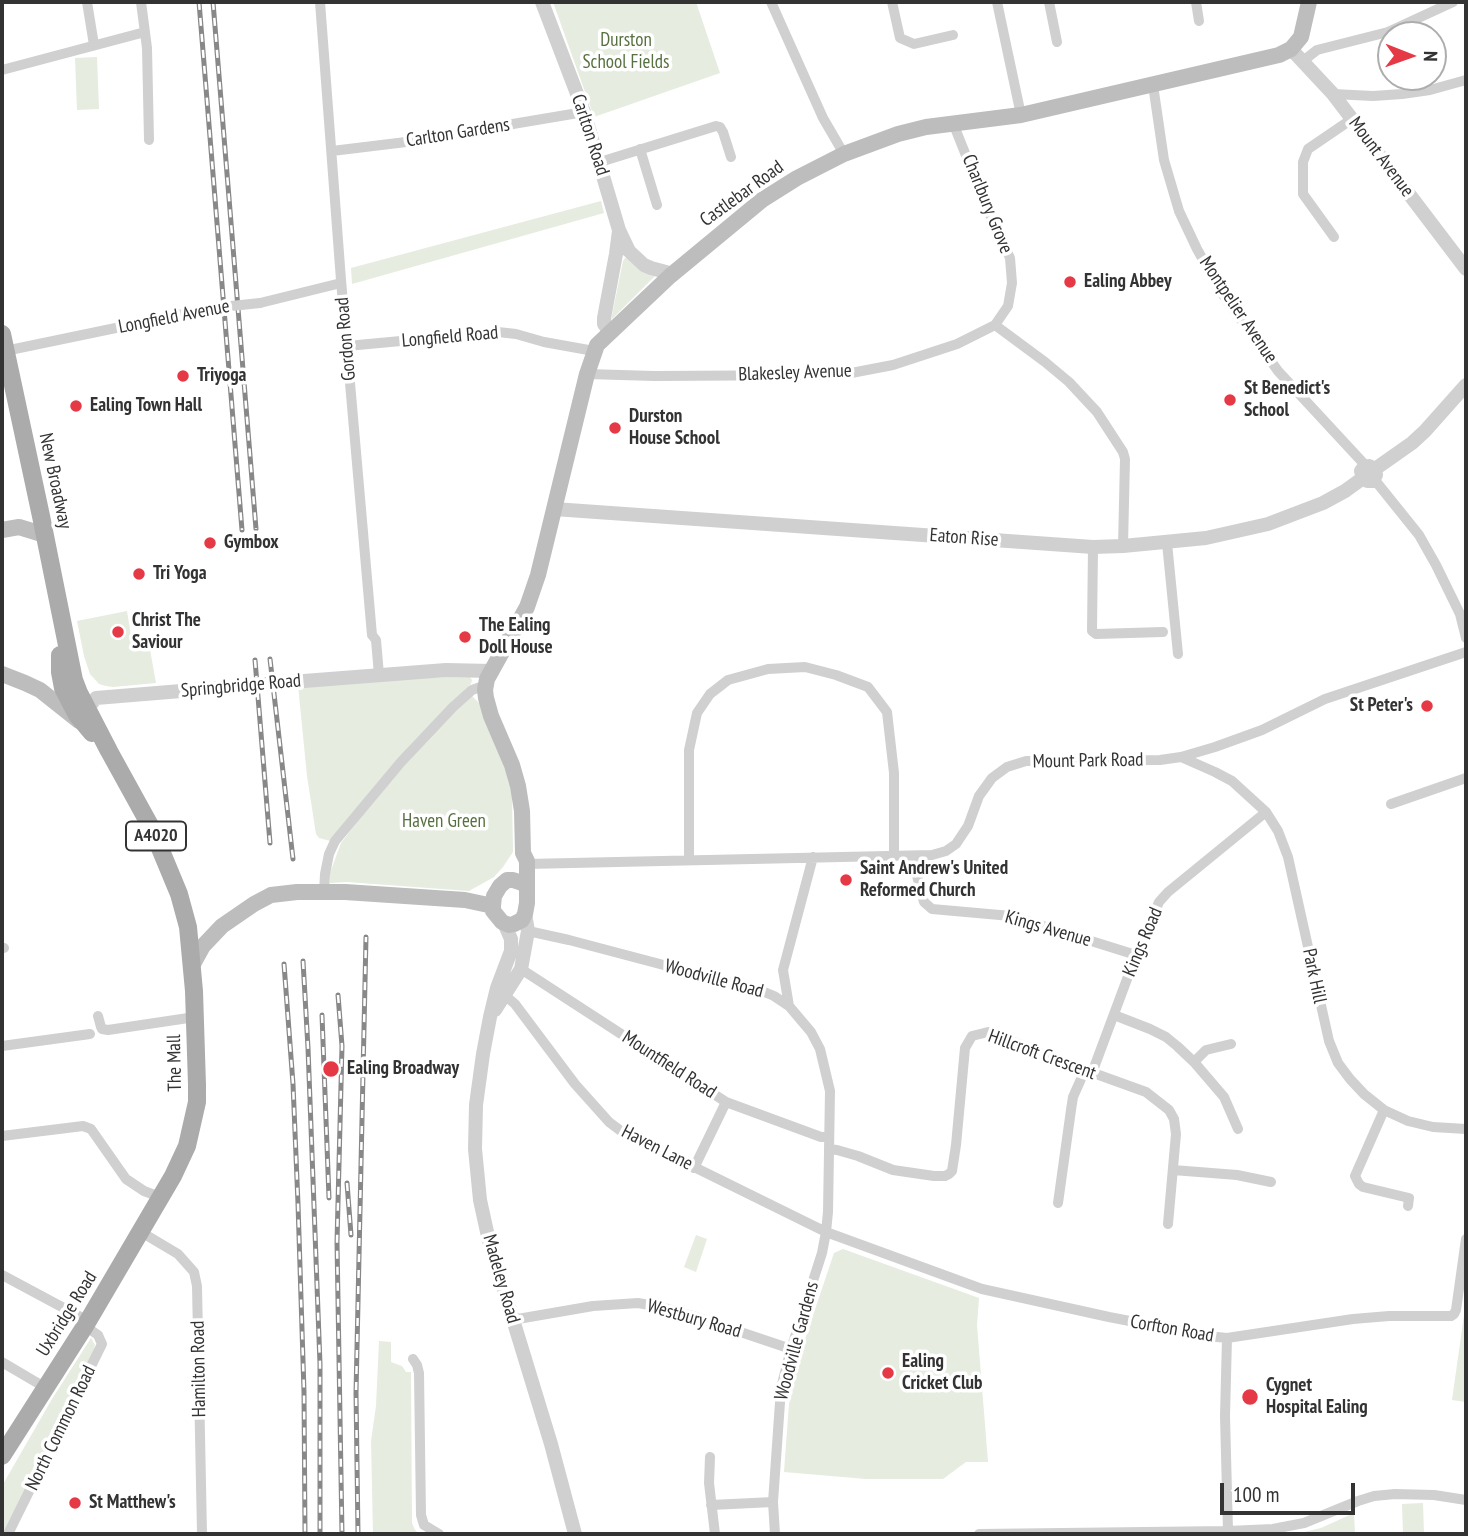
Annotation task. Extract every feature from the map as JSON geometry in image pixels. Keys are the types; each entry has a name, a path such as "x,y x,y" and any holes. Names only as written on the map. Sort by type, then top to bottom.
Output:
{"main road":[{"path":"1297,55 1309,2"},
{"name":"Castlebar Road","path":"489,678 527,607 538,575 587,374 597,345 670,276 762,200 797,178 844,155 898,134 926,127 1021,115 1279,55 1297,55"},
{"name":"New Broadway","path":"4,342 71,666 79,693 88,708"},
{"path":"19,527 39,506"},
{"path":"2,530 19,527 45,535"},
{"name":"New Broadway","path":"63,688 60,657 66,641"},
{"path":"2,674 48,691 63,688 67,684 71,666"},
{"path":"489,678 486,698 512,765 522,811 527,890 526,923 522,920 509,925 498,918 493,906 497,890 507,880 517,861 525,859"},
{"path":"34,687 86,727"},
{"name":"A4020","path":"63,688 70,705 86,727 109,751"},
{"name":"A4020","path":"88,708 152,829 179,894 188,927"},
{"path":"507,880 521,882 527,890"},
{"path":"192,967 199,951 222,926 271,895 345,892 465,900 493,906"},
{"path":"188,927 203,929 222,926"},
{"name":"The Mall","path":"162,1194 187,1146 197,1102 195,1017 188,927"},
{"name":"Uxbridge Road","path":"2,1456 8,1439 46,1388 87,1324 162,1194"}],"street":[{"path":"87,2 94,45"},
{"path":"141,2 147,48 149,140"},
{"name":"Gordon Road","path":"320,2 341,283 372,635 376,640 379,675"},
{"name":"Carlton Road","path":"542,2 584,112 619,230 622,253 604,318 604,324 611,332"},
{"path":"771,2 824,118 844,155"},
{"path":"892,2 900,38 914,44 953,35"},
{"path":"997,2 1021,115"},
{"path":"1049,2 1057,41"},
{"path":"1196,2 1199,21"},
{"path":"1297,55 1388,32 1454,2"},
{"path":"2,70 145,32"},
{"name":"Mount Avenue","path":"1297,55 1333,94 1466,269"},
{"path":"1333,94 1402,94 1466,80"},
{"name":"Montpelier Avenue","path":"1153,85 1164,160 1179,211 1221,292 1278,371 1369,473 1419,535 1463,612 1466,638"},
{"name":"Carlton Gardens","path":"332,152 584,112"},
{"path":"1334,237 1303,194 1303,162 1308,149 1352,119"},
{"name":"Charlbury Grove","path":"953,123 1010,258 1012,284 1008,306 995,325"},
{"path":"600,162 716,126 723,132 731,157"},
{"path":"640,149 657,205"},
{"path":"622,253 670,276"},
{"name":"Longfield Avenue","path":"4,342 212,308 260,303 341,283"},
{"path":"995,325 1069,382 1097,412 1123,452 1123,546"},
{"name":"Blakesley Avenue","path":"587,374 846,374 893,365 957,344 995,325"},
{"name":"Longfield Road","path":"347,346 498,332 594,351"},
{"name":"Eaton Rise","path":"554,509 1093,548 1206,538 1268,524 1323,503 1345,491 1418,437 1466,385"},
{"path":"1167,543 1178,654"},
{"path":"1093,548 1092,631 1096,634 1163,632"},
{"path":"66,641 79,680 86,688 103,698"},
{"name":"Mount Park Road","path":"525,859 689,860 932,855 946,851 956,844 968,826 979,796 992,778 1007,767 1026,761 1160,760 1181,757 1262,730 1325,699 1466,652"},
{"path":"689,860 689,750 698,713 710,694 728,680 768,668 805,667 836,674 868,687 887,712 894,773 894,857"},
{"path":"324,893 329,853 335,841 401,762 453,706 489,678 471,669 379,675"},
{"name":"Springbridge Road","path":"88,708 96,698 379,675"},
{"path":"86,727 88,708"},
{"path":"1207,750 1211,770"},
{"name":"Park Hill","path":"1181,757 1232,781 1266,812 1278,831 1288,857 1329,1041 1350,1079 1384,1110 1408,1121 1433,1128 1466,1129"},
{"path":"1391,804 1466,778"},
{"name":"Kings Road","path":"1058,1203 1073,1097 1088,1072 1114,1015 1159,902 1266,812"},
{"path":"774,996 813,857"},
{"name":"Kings Avenue","path":"912,857 924,902 932,909 1012,916 1136,955"},
{"name":"Madeley Road","path":"504,923 512,946 501,992 490,1017 476,1105 475,1149 480,1200 489,1241 551,1444 575,1534"},
{"name":"Madeley Road","path":"501,992 521,969 526,923"},
{"name":"Woodville Road","path":"526,923 569,940 762,991 789,1006 811,1032 820,1049 830,1091 826,1232"},
{"name":"Mountfield Road","path":"521,969 726,1102 821,1137 829,1143"},
{"path":"783,970 789,1006"},
{"name":"Haven Lane","path":"501,992 515,1004 560,1064 609,1122 635,1139 826,1232"},
{"path":"1114,1015 1166,1037 1194,1062 1224,1097 1238,1129"},
{"path":"98,1016 101,1027 108,1030 195,1017"},
{"name":"Hillcroft Crescent","path":"829,1143 837,1150 893,1170 934,1176 949,1174 952,1171 956,1145 965,1048 972,1036 988,1032 1146,1092 1169,1110 1174,1119 1176,1134 1168,1224"},
{"path":"2,1046 90,1034"},
{"path":"1194,1062 1206,1050 1231,1044"},
{"path":"694,1168 726,1102"},
{"path":"1384,1110 1355,1176 1363,1187 1409,1198 1408,1206"},
{"path":"2,1136 83,1126 91,1129 126,1179 144,1191 162,1194"},
{"path":"1173,1170 1237,1175 1271,1182"},
{"name":"Hamilton Road","path":"141,1232 178,1254 194,1272 197,1286 201,1534"},
{"name":"Corfton Road","path":"826,1232 982,1289 1109,1317 1227,1338 1353,1319 1451,1316 1456,1310 1466,1239"},
{"name":"Woodville Gardens","path":"775,1534 773,1502 781,1388 826,1232"},
{"path":"2,1275 87,1324"},
{"name":"Westbury Road","path":"512,1320 593,1306 638,1303 693,1316 791,1349"},
{"name":"North Common Road","path":"8,1534 102,1344 99,1335 87,1324"},
{"path":"1227,1338 1225,1416 1228,1531"},
{"path":"413,1359 419,1373 421,1516 424,1525 439,1534"},
{"path":"2,1362 46,1388"},
{"path":"710,1457 709,1483 715,1534"},
{"path":"979,1534 1273,1528 1304,1523 1358,1501 1395,1494 1434,1494 1466,1500"},
{"path":"711,1505 773,1502"}],"green space":[{"name":"Durston School Fields","path":"553,2 696,2 720,73 594,117"},
{"path":"97,57 99,109 77,110 75,58"},
{"path":"601,201 604,213 352,284 351,268"},
{"path":"625,258 655,276 611,320 623,261"},
{"path":"127,611 132,642 139,641 140,646 149,644 156,683 113,687 99,684 90,674 77,621"},
{"name":"Haven Green","path":"470,677 471,684 414,741 330,841 319,838 316,834 307,776 298,685 364,678"},
{"name":"Haven Green","path":"472,696 480,704 512,794 513,852 503,867 494,877 469,891 330,883 330,873 341,843 419,745"},
{"path":"696,1235 707,1239 696,1272 684,1267"},
{"name":"Ealing Cricket Club","path":"843,1249 979,1298 977,1325 988,1462 966,1462 943,1479 866,1479 784,1472 789,1404 797,1363 834,1253"},
{"path":"1466,1301 1466,1402 1452,1400"},
{"path":"91,1338 95,1345 92,1356 2,1534 2,1486"},
{"path":"379,1341 391,1342 391,1362 402,1366 406,1372 411,1372 412,1523 419,1534 373,1534 371,1441 376,1406"},
{"path":"1423,1503 1424,1534 1403,1534 1402,1504"},
{"path":"1354,1513 1355,1534 1296,1534 1321,1528"}],"railway":[{"path":"199,2 242,530"},
{"path":"213,2 256,529"},
{"path":"270,659 293,859"},
{"path":"255,660 270,843"},
{"path":"358,1534 356,1393 366,937"},
{"path":"303,961 320,1364 320,1534"},
{"path":"284,964 298,1204 305,1534"},
{"path":"338,995 342,1046 337,1242 342,1534"},
{"path":"322,1015 329,1198"},
{"path":"347,1183 351,1235"}],"place":[{"name":"Ealing Abbey","path":"1070,282"},
{"name":"Triyoga","path":"183,376"},
{"name":"St Benedict's School","path":"1230,400"},
{"name":"Ealing Town Hall","path":"76,406"},
{"name":"Durston House School","path":"615,428"},
{"name":"Gymbox","path":"210,543"},
{"name":"Tri Yoga","path":"139,574"},
{"name":"Christ The Saviour","path":"118,632"},
{"name":"The Ealing Doll House","path":"465,637"},
{"name":"St Peter's","path":"1427,706"},
{"name":"Saint Andrew's United Reformed Church","path":"846,880"},
{"name":"Ealing Broadway","path":"331,1069"},
{"name":"Ealing Cricket Club","path":"888,1373"},
{"name":"Cygnet Hospital Ealing","path":"1250,1397"},
{"name":"St Matthew's","path":"75,1503"}]}
